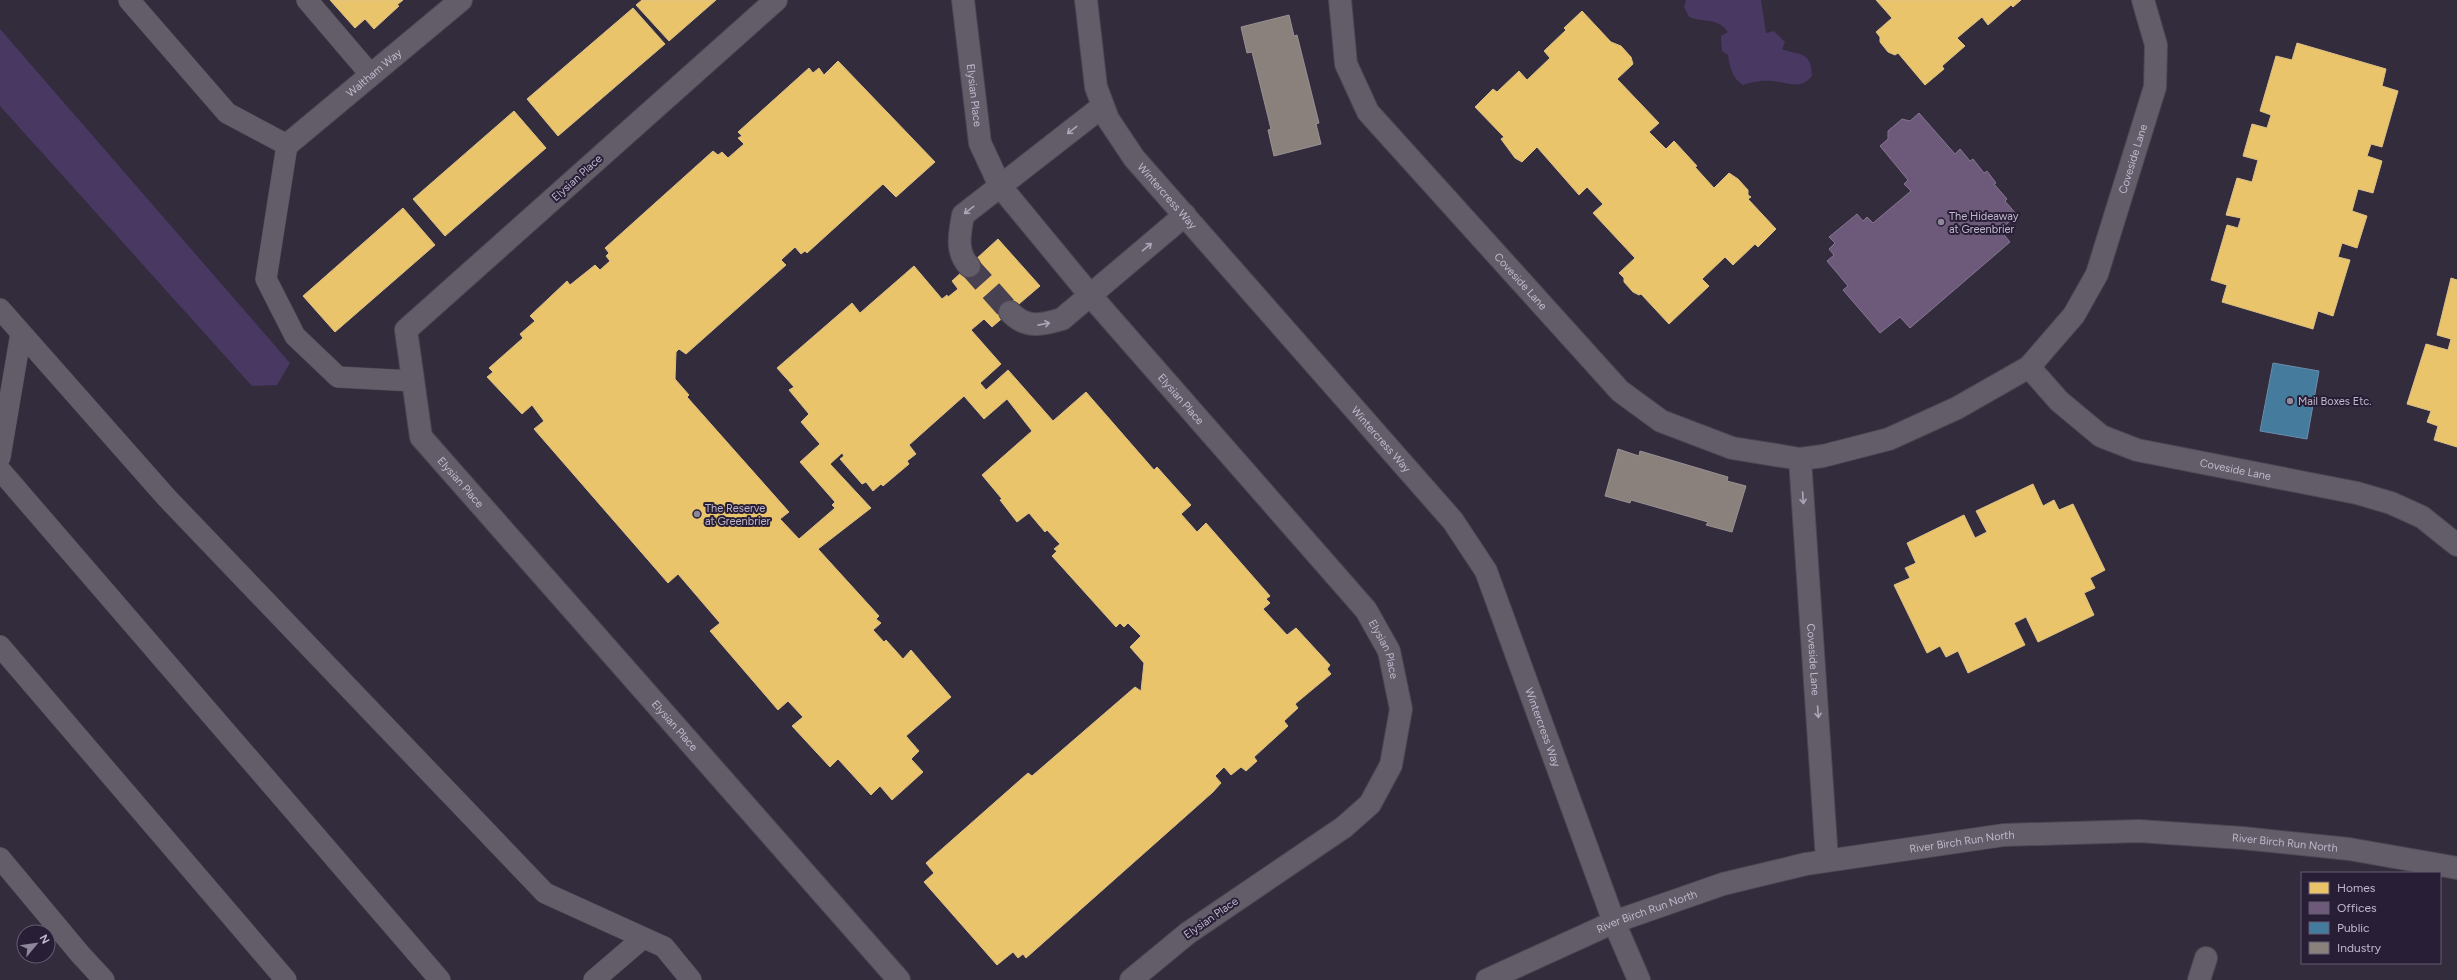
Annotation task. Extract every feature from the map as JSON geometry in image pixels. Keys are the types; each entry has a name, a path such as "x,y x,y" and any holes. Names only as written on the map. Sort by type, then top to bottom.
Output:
{"street":[{"name":"Waltham Way","path":"287,145 461,0"},
{"name":"Elysian Place","path":"776,0 406,330 421,437 899,980"},
{"name":"Elysian Place","path":"963,0 980,143 1000,186 1090,295 1366,610 1389,651 1402,709 1392,765 1370,804 1344,827 1188,933 1131,980"},
{"name":"Wintercress Way","path":"1086,0 1096,86 1108,119 1134,158 1453,521 1486,571 1614,922 1639,980"},
{"name":"Coveside Lane","path":"1340,0 1346,64 1368,112 1620,391 1661,421 1668,424 1732,448 1800,459 1889,439 1958,408 2029,367 2074,315 2097,274 2155,87 2156,45 2143,0"},
{"path":"969,266 963,259 958,238 963,215 1103,106"},
{"path":"1010,312 1018,320 1041,326 1062,319 1185,215"},
{"name":"Coveside Lane","path":"2029,367 2060,401 2101,436 2137,450 2357,493 2392,503 2422,516 2457,545"},
{"name":"Coveside Lane","path":"1800,459 1828,860"},
{"name":"River Birch Run North","path":"1487,980 1614,922 1723,884 1828,860 2004,835 2139,831 2242,838 2349,849 2457,868"},
{"path":"2199,980 2206,958"}],"lane":[{"path":"129,0 227,113 287,145 266,279 295,336 338,377 414,381"},
{"path":"306,0 371,75"},
{"path":"0,309 167,498 545,893 664,948 691,980"},
{"path":"0,457 21,333"},
{"path":"0,470 440,980"},
{"path":"0,646 286,980"},
{"path":"0,858 80,954 104,980"},
{"path":"594,980 644,938"}],"shaded area":[{"path":"1686,0 1761,0 1766,33 1774,31 1785,42 1782,49 1800,54 1807,58 1810,62 1812,76 1807,81 1798,84 1764,81 1743,85 1736,79 1732,72 1728,55 1722,51 1721,36 1728,32 1724,27 1715,22 1689,17 1684,7"},
{"path":"0,29 290,363 277,385 252,386 0,106"}],"building: Homes":[{"path":"330,0 403,0 397,5 399,6 374,29 365,19 355,28"},
{"path":"642,0 716,0 669,41 636,5"},
{"path":"1876,0 2021,0 2013,7 2011,5 1988,25 1982,17 1957,38 1965,46 1942,66 1944,69 1925,85 1898,53 1895,55 1888,52 1880,42 1880,37 1876,32 1892,18"},
{"path":"633,8 665,44 558,136 527,99"},
{"path":"1582,11 1611,42 1621,46 1631,57 1633,64 1617,79 1659,123 1649,132 1666,149 1674,141 1697,166 1695,167 1714,188 1729,173 1738,179 1748,190 1748,195 1751,197 1748,199 1776,229 1758,247 1755,244 1733,265 1725,257 1702,279 1709,286 1669,324 1641,294 1639,295 1633,292 1624,282 1624,278 1619,273 1635,258 1593,213 1603,204 1587,187 1579,195 1537,147 1522,162 1515,158 1501,139 1504,137 1475,107 1493,89 1497,92 1519,71 1527,80 1550,58 1544,51 1566,30 1564,28"},
{"path":"2297,43 2386,69 2382,86 2398,91 2382,147 2371,144 2367,156 2382,161 2373,193 2358,189 2352,211 2367,216 2357,248 2342,243 2338,257 2350,260 2333,316 2318,311 2313,329 2222,302 2227,285 2211,280 2227,225 2238,228 2241,218 2226,215 2237,178 2252,182 2258,160 2243,156 2252,124 2267,128 2271,115 2260,111 2276,56 2292,60"},
{"name":"The Reserve at Greenbrier","path":"838,61 935,162 896,197 883,184 807,253 805,251 801,254 795,247 781,260 786,265 686,354 679,349 676,352 675,379 689,395 687,397 789,512 780,519 799,539 835,508 832,505 835,502 800,462 820,444 801,422 809,414 789,390 794,387 777,368 852,303 860,313 914,266 942,299 947,295 948,297 958,289 952,281 998,239 1040,286 992,327 984,319 971,330 1001,364 980,383 986,390 1008,370 1053,421 1086,392 1154,470 1157,467 1191,505 1181,514 1197,532 1206,523 1270,596 1266,599 1270,603 1263,609 1287,635 1296,628 1330,665 1327,669 1331,674 1295,704 1298,708 1284,721 1288,726 1254,757 1257,761 1246,771 1241,767 1231,775 1224,767 1215,776 1221,783 1213,792 1026,958 1023,954 1018,958 1013,952 997,965 924,882 934,873 926,863 1028,773 1032,776 1135,687 1141,691 1144,663 1130,647 1141,636 1128,623 1124,627 1120,623 1116,627 1052,556 1057,551 1054,549 1060,544 1047,530 1045,532 1029,513 1017,522 1000,500 1002,499 982,475 1032,431 1007,399 984,419 964,396 909,445 916,454 907,461 909,464 883,486 881,484 873,491 866,482 862,484 840,459 844,456 842,453 830,464 871,508 818,549 879,616 876,619 881,623 873,630 884,642 886,640 903,659 911,650 951,697 906,736 919,751 911,759 923,772 892,800 880,786 871,795 838,759 830,767 792,726 803,717 788,701 778,710 710,631 720,623 678,574 668,583 534,429 544,421 532,405 522,414 487,377 493,372 489,368 523,338 520,334 535,321 530,316 567,281 570,285 595,265 600,270 610,261 606,256 609,253 605,248 713,151 718,155 722,152 728,158 744,144 738,138 742,136 738,132 809,68 813,73 819,68 824,75"},
{"path":"514,111 546,148 445,236 413,199"},
{"path":"403,208 435,245 335,332 303,296"},
{"path":"2451,278 2457,280 2457,447 2434,440 2438,426 2427,422 2431,411 2407,404 2426,344 2448,350 2451,339 2437,335"},
{"path":"2033,484 2043,506 2054,500 2059,510 2073,504 2105,570 2090,578 2095,588 2084,593 2094,615 2038,642 2026,617 2014,623 2025,645 1968,673 1958,651 1946,657 1940,646 1927,653 1894,585 1910,578 1905,568 1916,563 1907,543 1964,515 1975,538 1987,532 1976,511"}],"building: Offices":[{"name":"The Hideaway at Greenbrier","path":"1919,113 1955,154 1960,149 1970,161 1973,159 1984,173 1987,171 1996,183 1994,184 2007,199 2005,201 2017,215 2000,230 2010,242 1910,328 1900,317 1880,333 1843,290 1848,286 1827,261 1834,255 1829,249 1835,243 1829,237 1857,214 1863,221 1867,217 1873,223 1911,191 1904,184 1908,180 1880,146 1888,139 1888,131 1902,119 1910,121"}],"building: Public":[{"name":"Mail Boxes Etc.","path":"2273,363 2319,371 2307,439 2260,431"}],"building: Industry":[{"path":"1289,15 1294,36 1297,35 1319,123 1316,124 1321,144 1274,156 1268,130 1271,129 1252,52 1247,53 1241,27"},
{"path":"1618,449 1639,456 1640,451 1728,477 1727,481 1746,486 1732,532 1706,525 1708,522 1631,500 1630,503 1605,496"}],"tunnel":[{"path":"969,266 1010,312"}],"place":[{"name":"The Hideaway at Greenbrier","path":"1941,222"},
{"name":"Mail Boxes Etc.","path":"2290,401"},
{"name":"The Reserve at Greenbrier","path":"697,514"}]}
